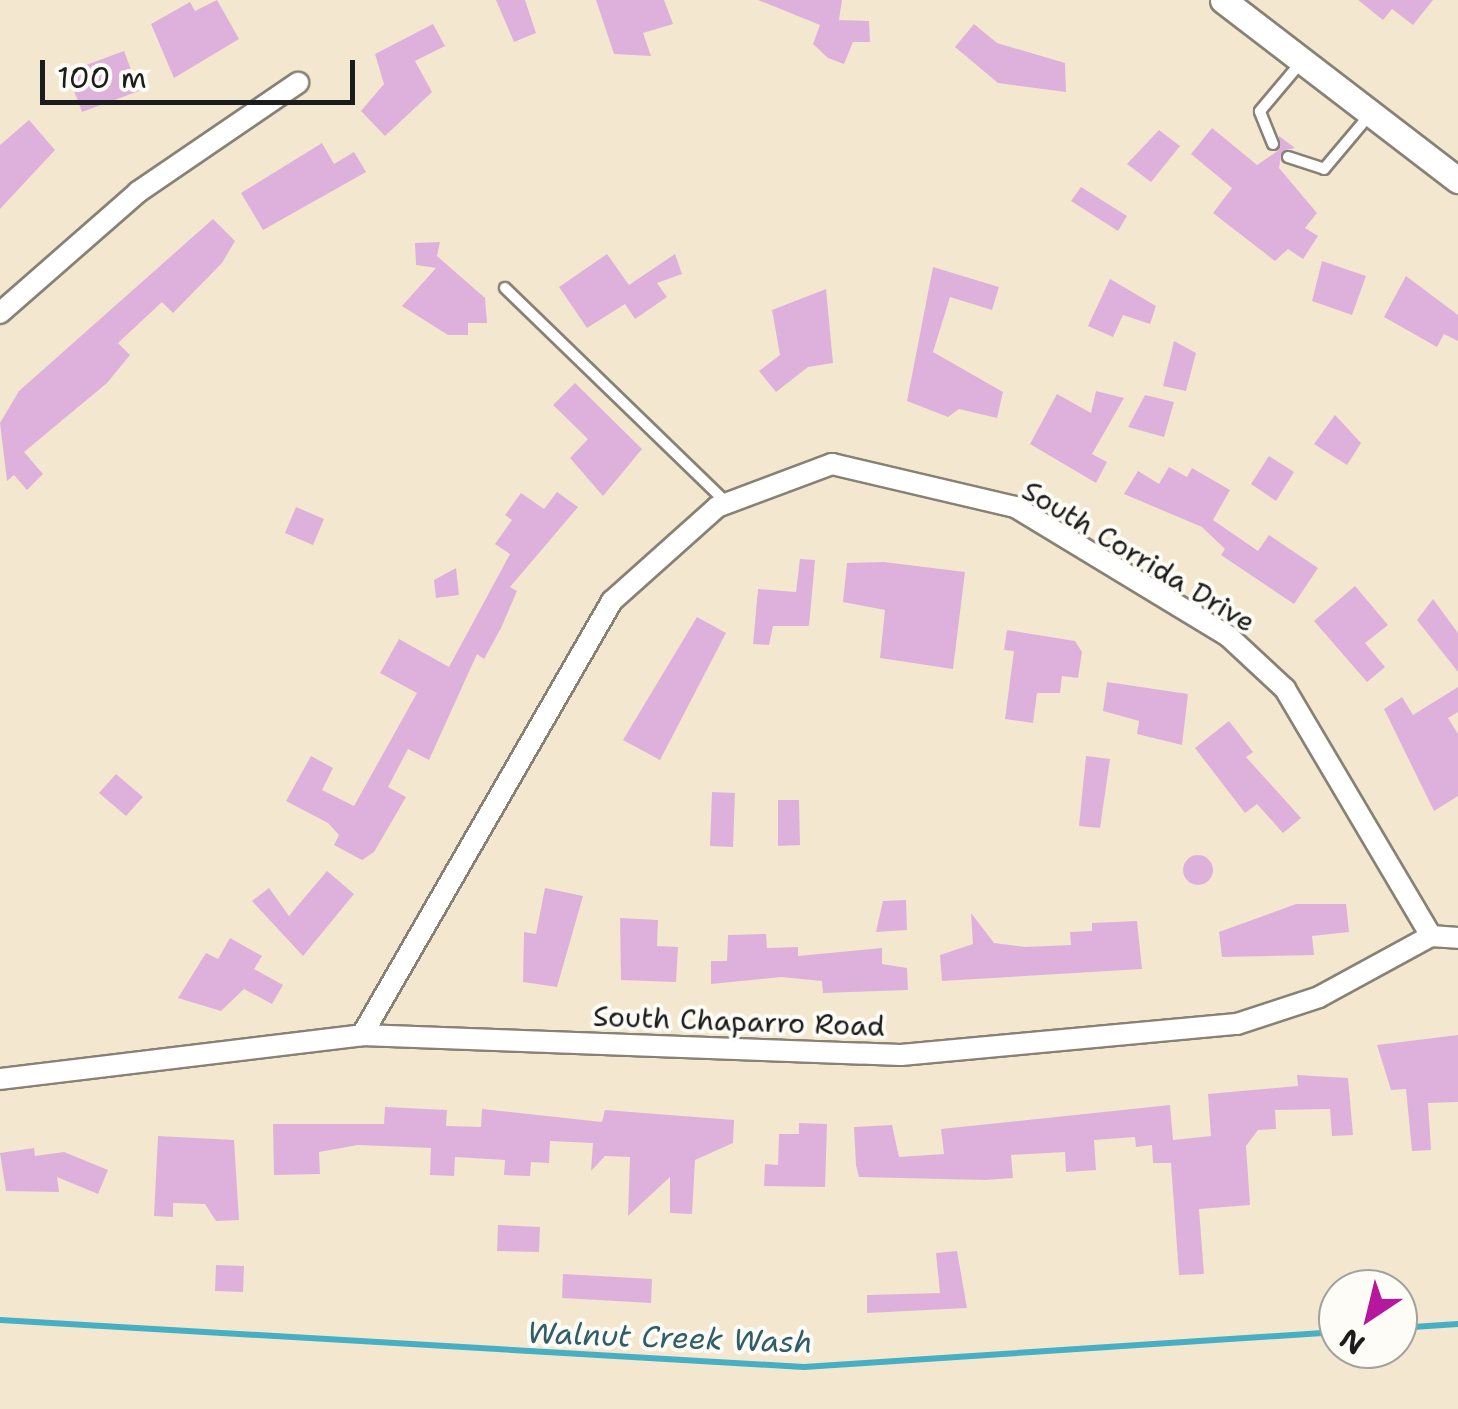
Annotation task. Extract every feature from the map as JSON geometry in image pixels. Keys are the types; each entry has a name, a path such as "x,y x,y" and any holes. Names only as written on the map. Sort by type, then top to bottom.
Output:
{"street":[{"path":"1223,0 1458,180"},
{"path":"0,313 138,192 298,82"},
{"name":"South Corrida Drive","path":"362,1035 612,602 727,503 832,464 1015,507 1212,626 1286,689 1431,936"},
{"path":"1431,936 1458,938"},
{"name":"South Chaparro Road","path":"0,1079 362,1035 920,1053 1236,1024 1319,997 1431,936"}],"lane":[{"path":"1273,144 1260,111 1303,59"},
{"path":"1288,158 1324,169 1372,112"},
{"path":"505,288 727,503"}],"building":[{"path":"217,0 239,39 174,78 151,24 190,2 195,11"},
{"path":"496,0 525,0 536,33 514,42"},
{"path":"596,0 664,0 673,24 643,33 651,56 614,54"},
{"path":"758,0 842,0 839,20 869,21 870,42 853,42 844,64 828,58 813,44 820,25"},
{"path":"1358,0 1433,0 1413,25 1392,9 1383,20"},
{"path":"433,24 445,46 415,61 432,92 385,136 361,111 384,84 375,54"},
{"path":"974,24 997,43 1065,63 1066,92 998,83 955,47"},
{"path":"124,51 139,91 82,112 67,72"},
{"path":"29,120 55,150 0,209 0,145"},
{"path":"1212,128 1257,165 1279,150 1279,136 1295,148 1282,151 1279,168 1317,213 1305,228 1318,236 1303,259 1288,249 1275,261 1213,213 1232,188 1191,154"},
{"path":"1159,130 1180,146 1151,182 1127,164"},
{"path":"322,143 334,164 354,152 366,172 263,230 241,193"},
{"path":"1081,187 1127,216 1118,231 1071,201"},
{"path":"213,219 235,241 222,263 173,313 162,302 118,343 130,355 107,383 24,452 43,474 27,490 14,475 7,481 0,423 19,391"},
{"path":"440,242 437,256 485,298 487,323 468,323 468,335 448,335 402,306 436,268 416,265 415,243"},
{"path":"607,254 629,285 675,254 682,274 657,283 667,297 635,319 625,304 587,328 559,287"},
{"path":"1322,261 1366,276 1352,315 1312,301"},
{"path":"933,267 999,287 992,310 950,297 933,352 1003,392 997,418 959,409 948,417 907,401"},
{"path":"1406,276 1458,315 1458,341 1444,334 1437,347 1384,317"},
{"path":"1110,279 1156,306 1150,324 1123,315 1113,337 1088,326"},
{"path":"826,289 833,363 808,367 776,392 759,371 780,355 772,310"},
{"path":"1174,341 1196,353 1186,391 1163,386"},
{"path":"575,383 642,449 603,496 570,458 588,439 553,405"},
{"path":"1096,391 1124,398 1092,454 1107,462 1096,483 1030,444 1057,394 1091,413"},
{"path":"1145,395 1174,402 1164,437 1128,427"},
{"path":"1335,415 1361,443 1347,465 1314,444"},
{"path":"1269,456 1294,472 1276,501 1251,484"},
{"path":"1169,467 1187,477 1192,468 1230,490 1213,520 1258,551 1269,535 1318,568 1294,604 1221,555 1225,549 1202,527 1124,494 1138,471 1159,484"},
{"path":"557,492 578,507 510,587 517,591 501,628 484,659 477,654 429,760 408,749 388,787 406,797 374,852 362,860 334,845 339,835 328,823 286,801 311,756 333,768 322,790 354,806 417,693 380,673 399,639 449,667 510,554 495,544 512,520 505,515 521,493 544,509"},
{"path":"296,507 324,519 313,545 285,533"},
{"path":"800,559 815,560 809,626 773,626 769,645 753,644 758,589 796,592"},
{"path":"884,562 965,572 953,669 880,658 885,610 843,602 847,563"},
{"path":"456,568 459,595 436,598 434,580"},
{"path":"1355,586 1388,625 1365,643 1385,667 1367,682 1314,621"},
{"path":"1433,599 1458,633 1458,672 1417,620"},
{"path":"697,617 726,633 660,760 623,740"},
{"path":"1007,630 1075,641 1082,652 1078,678 1062,676 1060,693 1037,693 1033,723 1005,719 1014,651 1004,650"},
{"path":"1107,682 1188,694 1182,745 1137,734 1139,721 1103,711"},
{"path":"1458,687 1458,712 1448,718 1458,734 1458,796 1434,811 1384,709 1402,697 1413,715"},
{"path":"1229,721 1253,752 1246,757 1301,818 1283,833 1257,804 1245,813 1195,748"},
{"path":"1086,756 1110,759 1100,828 1079,826"},
{"path":"116,774 143,797 126,816 99,793"},
{"path":"712,792 735,793 733,847 710,846"},
{"path":"778,800 799,800 800,845 778,846"},
{"path":"1198,855 1212,864 1213,870 1204,884 1198,885 1184,876 1183,870 1192,856"},
{"path":"327,871 354,894 303,956 252,901 269,888 289,916"},
{"path":"545,888 583,896 557,987 523,982 524,932 536,934"},
{"path":"906,900 907,930 876,932 883,901"},
{"path":"1296,904 1346,904 1349,932 1312,936 1314,955 1222,957 1219,932"},
{"path":"971,913 994,943 1025,947 1071,945 1070,932 1092,931 1092,923 1137,921 1142,969 942,981 940,955 973,944"},
{"path":"620,918 658,920 657,946 678,947 676,982 621,980"},
{"path":"766,934 767,948 798,947 798,956 882,948 882,964 907,968 908,990 823,993 822,981 781,977 711,984 711,961 727,961 728,935"},
{"path":"230,938 262,956 254,969 283,985 272,1004 244,989 221,1011 178,998 206,953 218,959"},
{"path":"1458,1035 1458,1102 1428,1103 1431,1150 1412,1151 1406,1089 1391,1090 1377,1045"},
{"path":"1297,1075 1348,1078 1353,1135 1332,1136 1330,1109 1275,1110 1276,1129 1258,1130 1246,1146 1250,1205 1199,1209 1204,1274 1179,1275 1171,1163 1153,1163 1152,1145 1136,1147 1135,1137 1094,1140 1096,1170 1066,1172 1065,1152 1011,1155 1013,1178 985,1180 859,1177 856,1165 854,1127 892,1125 899,1157 944,1154 941,1129 1170,1105 1173,1140 1211,1136 1208,1094 1298,1086"},
{"path":"385,1107 447,1110 446,1126 481,1127 482,1109 602,1122 605,1110 734,1120 733,1143 695,1160 692,1214 670,1213 670,1177 628,1216 630,1157 605,1156 591,1171 593,1143 550,1141 549,1163 531,1162 530,1176 504,1175 505,1160 455,1157 454,1176 430,1175 431,1148 358,1145 319,1152 320,1174 274,1175 273,1124 384,1124"},
{"path":"799,1123 827,1124 825,1187 764,1186 765,1164 778,1165 779,1134 799,1134"},
{"path":"158,1136 234,1140 239,1220 216,1221 205,1204 173,1203 173,1217 154,1216"},
{"path":"34,1148 35,1156 64,1152 108,1170 98,1194 57,1177 59,1192 6,1191 0,1153"},
{"path":"498,1225 540,1227 539,1252 497,1251"},
{"path":"957,1251 967,1308 867,1313 867,1295 940,1293 936,1253"},
{"path":"216,1265 244,1266 243,1292 215,1291"},
{"path":"563,1274 652,1279 651,1303 562,1298"}],"waterway":[{"name":"Walnut Creek Wash","path":"0,1320 804,1367 1318,1333"},
{"name":"Walnut Creek Wash","path":"1418,1327 1458,1324"}]}
